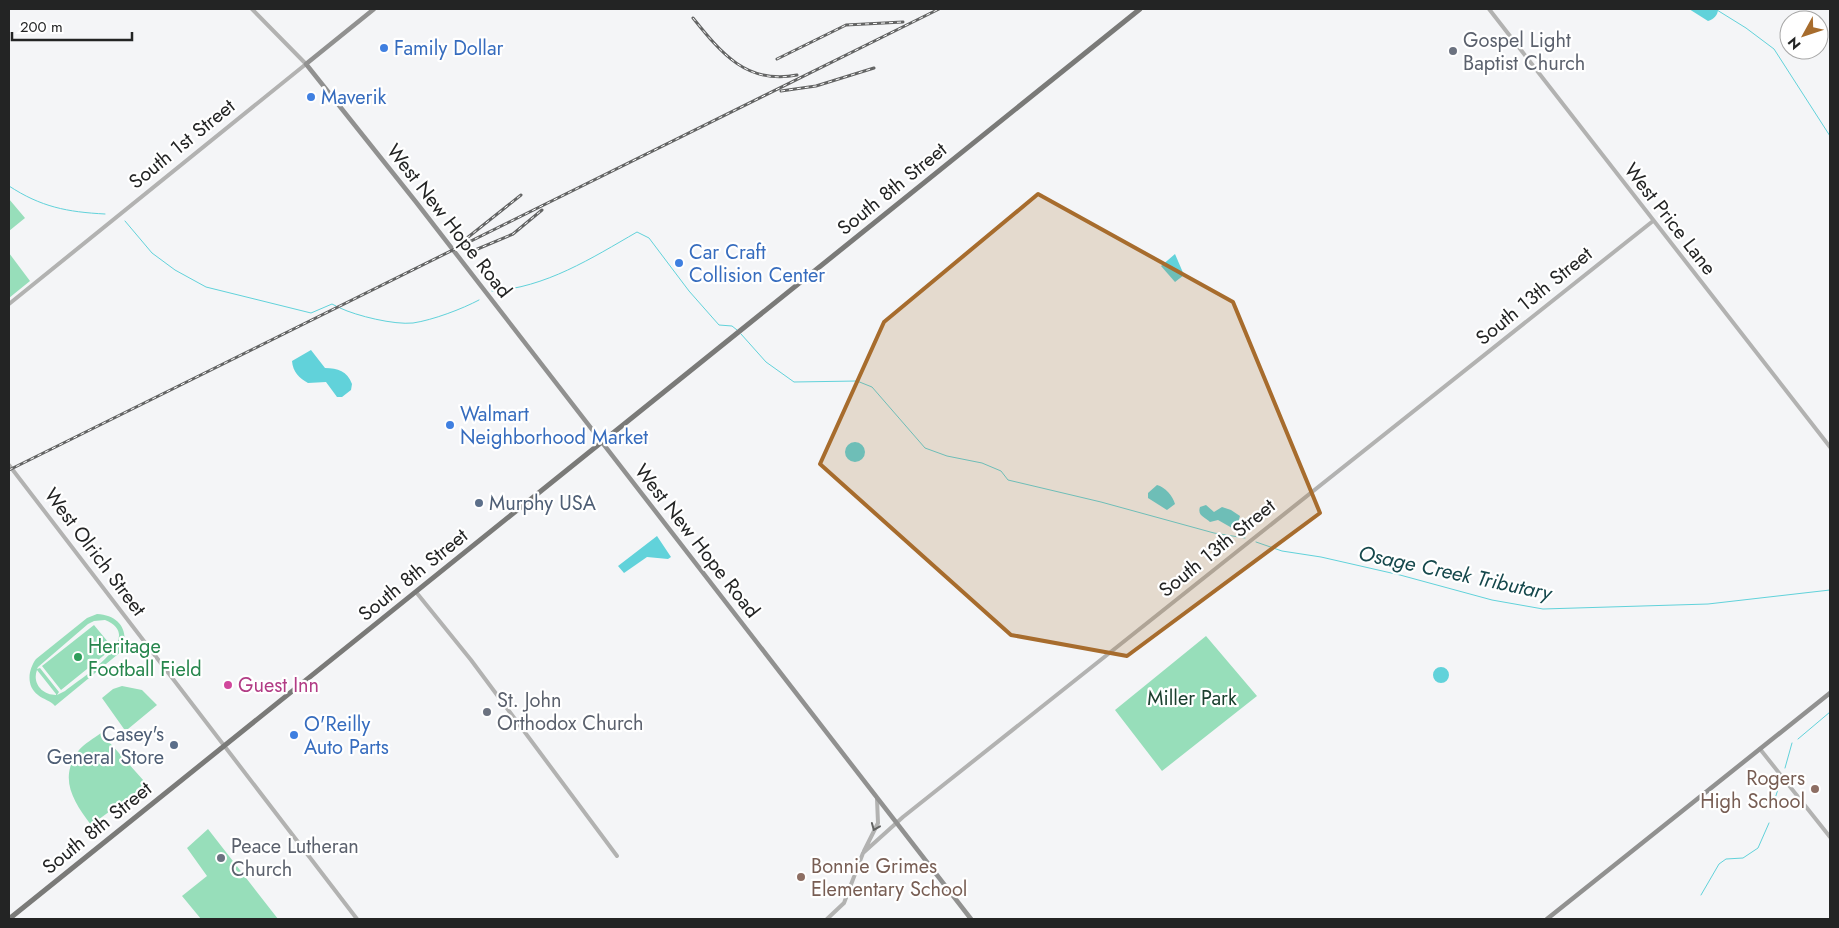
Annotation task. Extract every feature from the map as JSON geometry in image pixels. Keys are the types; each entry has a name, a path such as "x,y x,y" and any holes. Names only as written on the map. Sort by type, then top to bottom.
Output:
{"main road":[{"name":"South 1st Street","path":"306,64 374,9"},
{"name":"South 8th Street","path":"9,919 1140,9"},
{"name":"West New Hope Road","path":"306,64 602,442 971,919"},
{"path":"1547,919 1830,693"}],"street":[{"path":"252,9 306,64"},
{"name":"West Price Lane","path":"1489,9 1830,447"},
{"name":"South 1st Street","path":"9,304 306,64"},
{"name":"South 13th Street","path":"827,919 844,903 864,853 897,824 1039,708 1653,221"},
{"name":"West Olrich Street","path":"9,465 357,919"},
{"path":"416,592 471,660 617,856"},
{"path":"1760,749 1830,837"},
{"path":"864,853 878,824 878,800"}],"highlighted area":[{"path":"1038,194 1233,302 1320,513 1127,656 1011,635 820,464 884,322"}],"green space":[{"path":"9,199 25,218 9,231"},
{"path":"9,253 30,281 9,298"},
{"path":"97,614 111,617 116,621 125,636 123,650 55,706 34,691 30,683 31,668 36,659 87,618","holes":["105,620 116,627 119,637 115,647 96,668 57,695 59,692 40,668 37,669 38,667 88,624 94,621","37,670 56,694 56,695 46,693 39,687 36,679"]},
{"name":"Heritage Football Field","path":"94,625 113,648 61,690 42,666"},
{"name":"Miller Park","path":"1206,636 1257,696 1162,771 1115,710"},
{"path":"122,686 142,690 157,705 128,729 124,729 102,698 113,689"},
{"path":"101,733 144,781 143,787 91,825 70,789 69,770 79,750"},
{"path":"208,829 278,919 201,919 182,896 207,876 187,848"}],"water":[{"path":"1689,9 1718,9 1715,16 1708,21"},
{"path":"1175,254 1184,275 1175,282 1161,266"},
{"path":"311,350 325,368 338,370 348,376 352,384 351,390 342,397 337,397 326,382 308,383 299,377 292,361"},
{"path":"855,442 862,445 865,452 862,459 855,462 848,459 845,452 848,445"},
{"path":"1157,485 1166,490 1174,501 1175,504 1167,510 1148,498 1148,493"},
{"path":"1206,505 1214,512 1222,507 1240,516 1237,526 1232,528 1218,520 1210,522 1202,516 1199,510 1200,507"},
{"path":"657,536 671,557 668,559 647,557 624,573 618,566"},
{"path":"1441,667 1447,669 1449,675 1447,681 1441,683 1435,681 1433,675 1435,669"}],"waterway":[{"path":"1717,10 1746,28 1774,49 1830,136"},
{"name":"Osage Creek Tributary","path":"9,186 43,204 78,212 105,214"},
{"name":"Osage Creek Tributary","path":"125,221 152,253 175,270 206,287 311,313 332,304 336,306"},
{"name":"Osage Creek Tributary","path":"492,291 512,289 549,278 568,270 637,232 649,238 689,291 719,325 732,326 737,330"},
{"name":"Osage Creek Tributary","path":"340,308 376,319 396,323 413,323 447,314 479,300"},
{"name":"Osage Creek Tributary","path":"741,334 766,362 794,382 857,381 872,387 925,448 947,456 982,463 1001,471 1008,480 1101,502 1214,533 1245,538"},
{"name":"Osage Creek Tributary","path":"1256,542 1282,551 1321,557 1400,575 1492,600 1543,609 1708,604 1830,590"},
{"path":"1798,739 1830,712"},
{"path":"1785,768 1792,743"},
{"path":"1772,808 1780,783"},
{"path":"1701,895 1719,864 1726,859 1743,858 1758,848 1769,823"}],"railway":[{"path":"9,470 939,9"},
{"path":"693,18 725,54 750,71 779,77 797,75"},
{"path":"777,59 846,25 903,22"},
{"path":"781,91 816,86 874,68"},
{"path":"467,238 521,195"},
{"path":"468,253 513,234 542,210"}],"place":[{"name":"Family Dollar","path":"384,48"},
{"name":"Gospel Light Baptist Church","path":"1453,51"},
{"name":"Maverik","path":"311,97"},
{"name":"Car Craft Collision Center","path":"679,263"},
{"name":"Walmart Neighborhood Market","path":"450,425"},
{"name":"Murphy USA","path":"479,503"},
{"name":"Heritage Football Field","path":"78,657"},
{"name":"Guest Inn","path":"228,685"},
{"name":"St. John Orthodox Church","path":"487,712"},
{"name":"O'Reilly Auto Parts","path":"294,735"},
{"name":"Casey's General Store","path":"174,745"},
{"name":"Rogers High School","path":"1815,789"},
{"name":"Peace Lutheran Church","path":"221,858"},
{"name":"Bonnie Grimes Elementary School","path":"801,877"}]}
